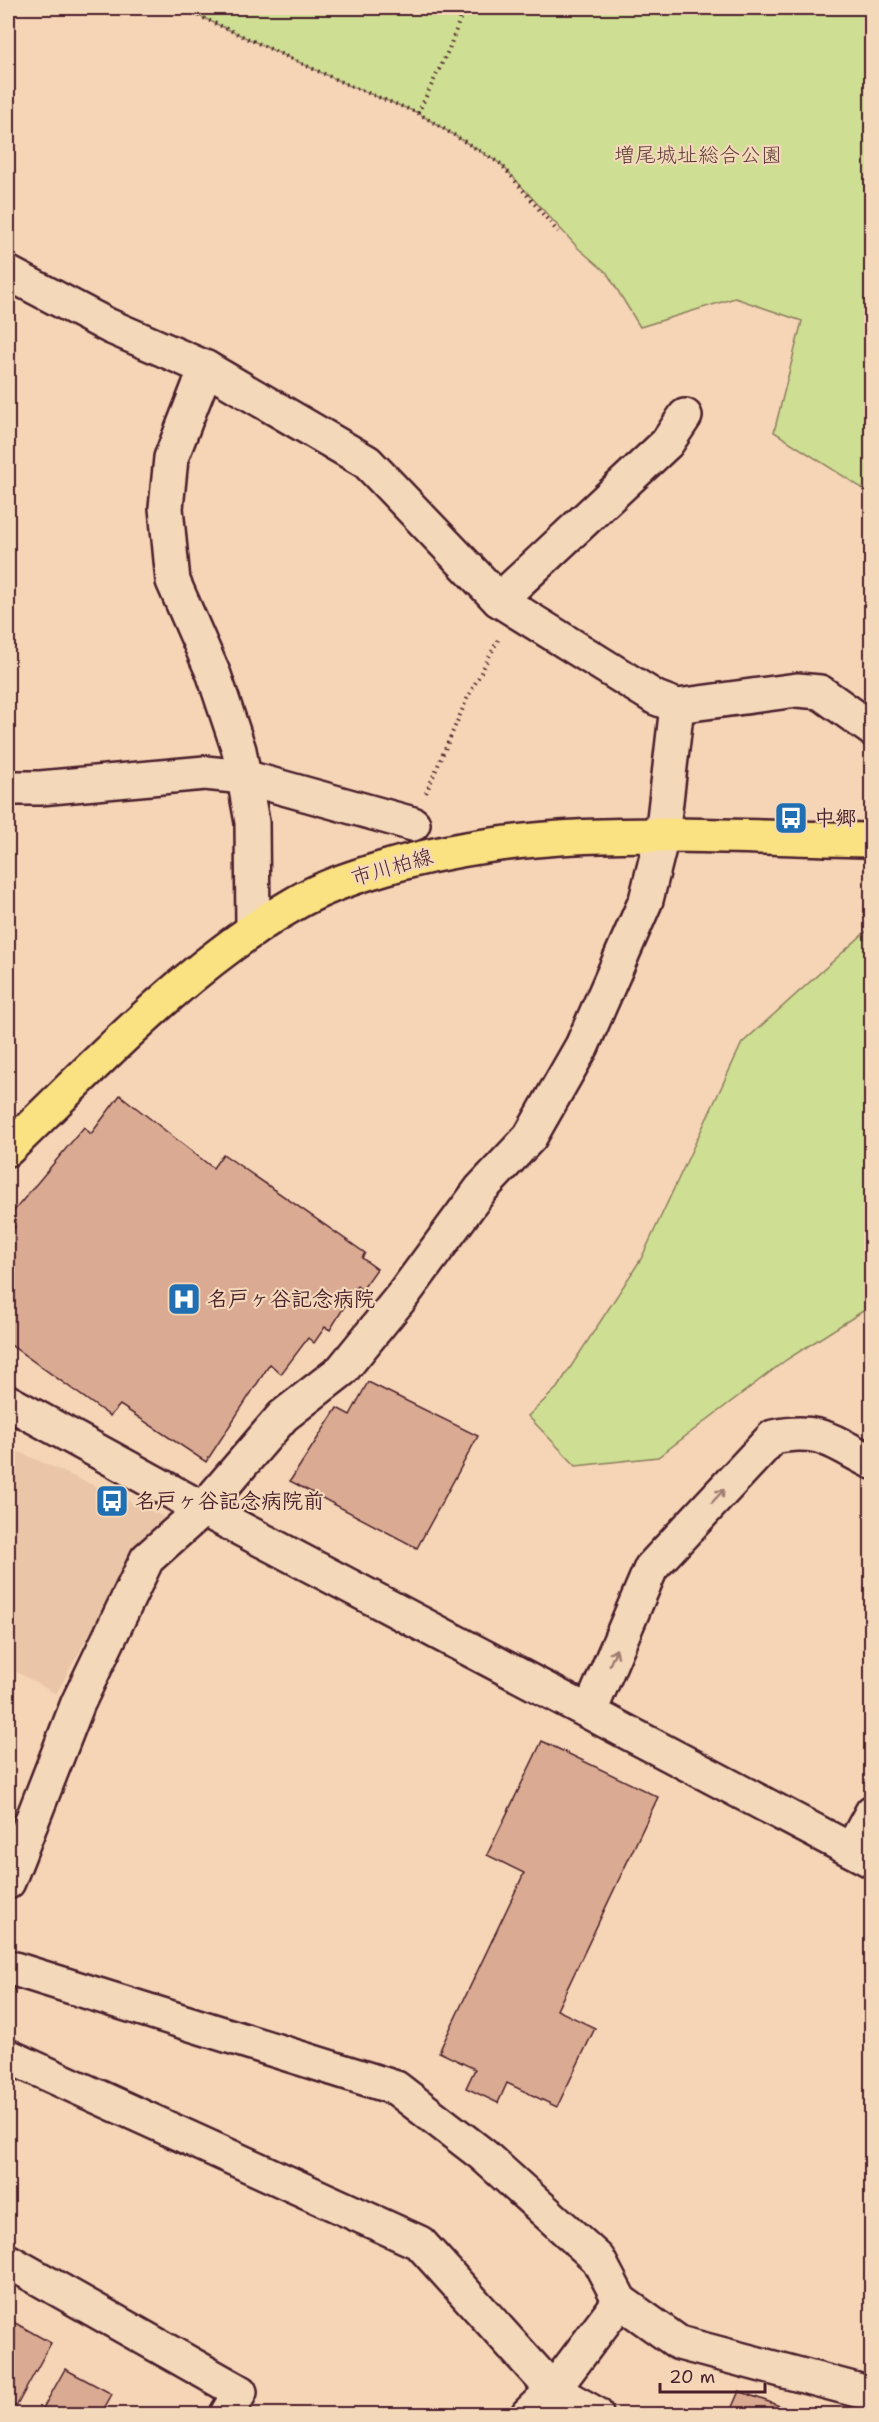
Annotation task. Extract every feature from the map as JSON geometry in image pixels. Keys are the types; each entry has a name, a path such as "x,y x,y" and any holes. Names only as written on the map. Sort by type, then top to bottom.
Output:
{"main road":[{"name":"市川柏線","path":"8,1149 169,997 253,930 296,903 346,879 404,862 470,847 539,838 662,836 872,840"}],"street":[{"path":"8,273 109,326 206,368 368,462 507,605 656,698 677,706 797,690 820,692 872,729"},
{"path":"206,368 171,458 166,508 173,581 214,675 239,750 252,822 253,930"},
{"path":"507,605 667,443 685,416"},
{"path":"8,1882 78,1703 147,1559 203,1509 283,1416 342,1370 403,1295 481,1189 530,1137 582,1046 645,900 662,836 677,706"},
{"path":"8,788 40,788 205,773 244,777 413,824"},
{"path":"8,1402 203,1509 862,1855 872,1812"},
{"path":"590,1711 651,1568 773,1437 798,1432 821,1435 872,1462"},
{"path":"8,1967 396,2088 483,2155 598,2259 620,2301 679,2343 872,2394"},
{"path":"8,2056 420,2243 553,2390 596,2415"},
{"path":"8,2261 240,2392 227,2415"},
{"path":"528,2415 553,2390 620,2301"}],"path":[{"path":"182,8 348,85 418,113 501,164 558,232"},
{"path":"418,113 449,49 464,8"},
{"path":"413,824 507,605"}],"shaded area":[{"path":"8,1447 166,1518 136,1549 56,1694 8,1667"}],"green space":[{"name":"増尾城址総合公園","path":"182,8 871,8 871,494 774,432 802,321 735,298 640,327 607,273 579,249 501,164 418,113 348,85"},
{"path":"871,927 871,1306 786,1360 658,1457 576,1466 528,1416 557,1388 641,1259 742,1043"}],"building":[{"path":"120,1095 213,1168 223,1154 365,1253 362,1258 377,1269 362,1290 357,1286 330,1330 325,1327 314,1343 308,1338 281,1374 270,1364 206,1462 120,1405 110,1416 8,1343 8,1254 13,1247 8,1243 8,1236 15,1227 8,1222 8,1218 84,1127 91,1134"},
{"path":"368,1382 478,1436 417,1548 290,1481 337,1408 350,1415"},
{"path":"542,1741 658,1797 557,2010 595,2028 557,2107 507,2083 498,2103 466,2088 475,2069 439,2052 524,1873 487,1855"},
{"path":"8,2319 51,2343 16,2407 8,2402"},
{"path":"65,2369 112,2394 101,2414 45,2414 41,2412"},
{"path":"739,2391 785,2408 782,2414 729,2414"}],"place":[{"name":"中郷","path":"791,818"},
{"name":"名戸ヶ谷記念病院","path":"184,1299"},
{"name":"名戸ヶ谷記念病院前","path":"112,1501"}]}
